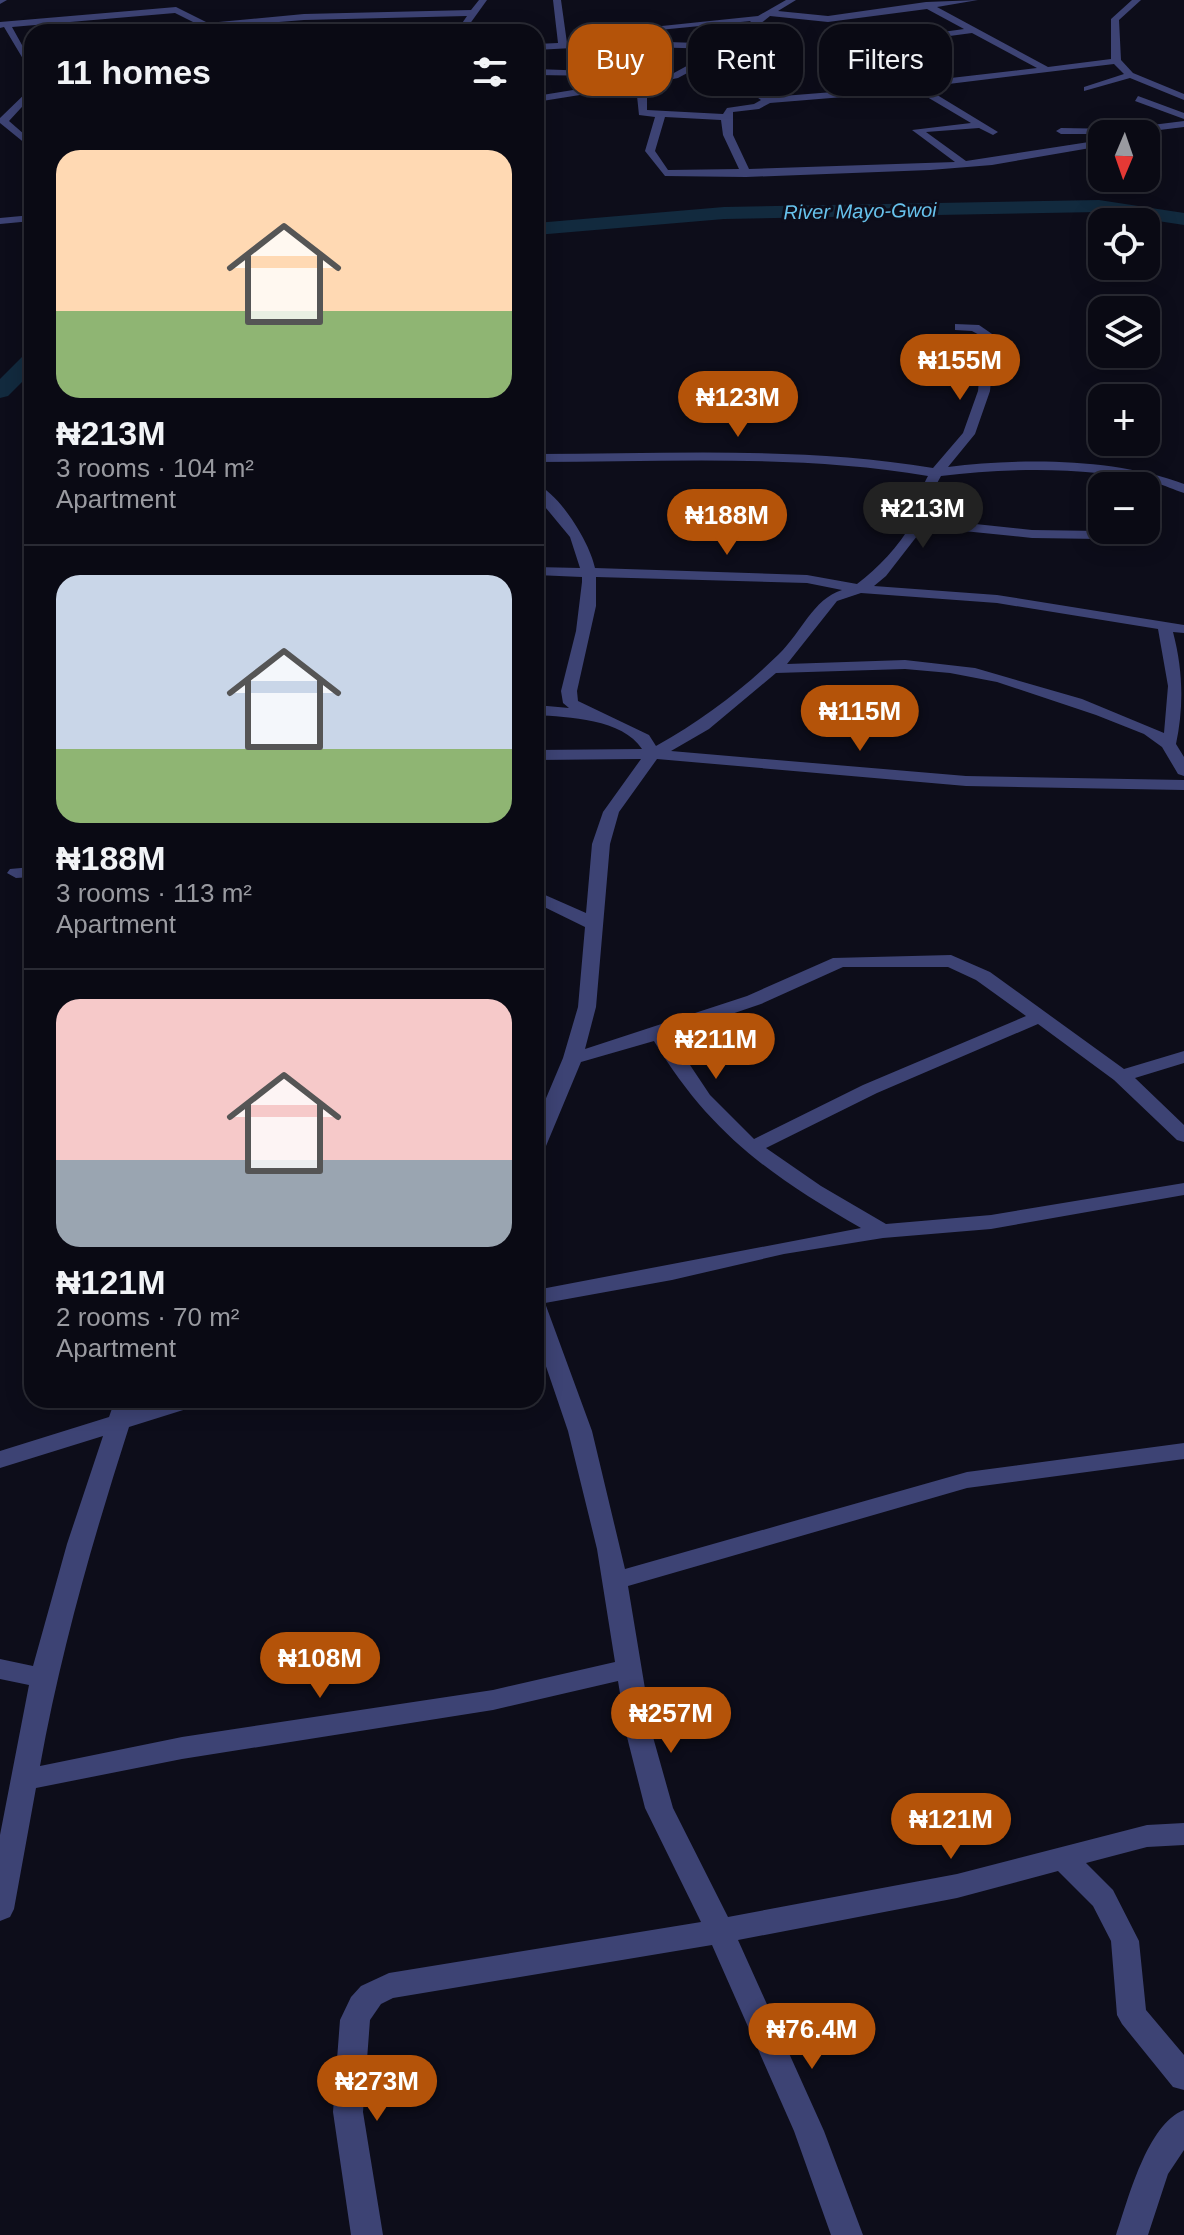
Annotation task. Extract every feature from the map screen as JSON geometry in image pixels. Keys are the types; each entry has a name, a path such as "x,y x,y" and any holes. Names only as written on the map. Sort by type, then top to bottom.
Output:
{"street":[{"path":"465,24 483,0"},
{"path":"557,0 563,45"},
{"path":"755,24 792,0"},
{"path":"672,25 765,15 828,19 974,0"},
{"path":"1137,0 1115,19 1116,61 1130,75 1184,97"},
{"path":"926,5 1044,68"},
{"path":"24,58 3,25 68,14 176,10 206,24"},
{"path":"247,24 304,17 472,13"},
{"path":"68,14 75,24"},
{"path":"952,33 974,30"},
{"path":"544,46 688,47"},
{"path":"952,82 1116,61"},
{"path":"544,72 568,73"},
{"path":"1087,89 1130,75"},
{"path":"544,99 569,96"},
{"path":"642,96 640,112 726,117"},
{"path":"762,96 768,100"},
{"path":"746,174 728,135 726,117 730,110 756,107 768,100 819,96"},
{"path":"933,96 993,132"},
{"path":"1,121 24,98"},
{"path":"544,104 551,99"},
{"path":"1138,99 1184,116"},
{"path":"661,113 650,151 665,173 746,174 964,164 1088,145"},
{"path":"1,121 17,119"},
{"path":"1,121 24,140"},
{"path":"1160,128 1184,124"},
{"path":"964,164 917,130 982,125"},
{"path":"1061,131 1088,131"},
{"path":"1160,136 1174,138"},
{"path":"0,221 24,219"},
{"path":"544,1127 573,1058 592,977 601,844 611,812 653,754 703,726 771,669 832,598 860,589 881,573 920,522 928,487 969,434 984,391 989,336 975,328 959,327"},
{"path":"544,458 793,458 889,465 936,473 997,465 1073,468 1157,479 1184,489"},
{"path":"544,497 576,532 587,555 592,596 569,691 571,703 643,738 653,754"},
{"path":"920,522 1032,534 1088,535"},
{"path":"544,571 807,579 860,589 997,599 1184,629"},
{"path":"1165,628 1176,670 1180,716 1168,744"},
{"path":"771,669 887,665 949,668 999,678 1150,731 1168,744 1184,771"},
{"path":"544,711 590,714"},
{"path":"544,755 653,754 966,781 1184,785"},
{"path":"544,900 596,925"},
{"path":"573,1058 754,1000 828,965 854,960 951,961 983,976 1121,1076 1184,1136"},
{"path":"751,1148 870,1089 1041,1016"},
{"path":"658,1032 679,1069 705,1103 751,1148 776,1169 883,1231"},
{"path":"1121,1076 1184,1057"},
{"path":"544,1296 672,1273 784,1247 883,1231 991,1222 1184,1189"},
{"path":"544,1328 580,1431 614,1581 627,1669 659,1808 720,1931 809,2131 847,2235"},
{"path":"0,1460 122,1412 144,1408"},
{"path":"0,1909 43,1678 122,1412"},
{"path":"614,1581 967,1480 1184,1451"},
{"path":"0,1669 43,1678"},
{"path":"24,1780 182,1748 493,1700 627,1669"},
{"path":"367,2235 348,2112 355,2020 361,2006 371,1995 389,1986 720,1931 957,1886 1147,1836 1184,1834"},
{"path":"1063,1858 1103,1898 1125,1941 1132,2015 1184,2077"},
{"path":"1132,2235 1155,2167 1184,2124"}],"waterway":[{"name":"River Mayo-Gwoi","path":"544,228 724,213 1099,206 1184,219"},
{"name":"River Mayo-Gwoi","path":"0,391 24,368"}]}
